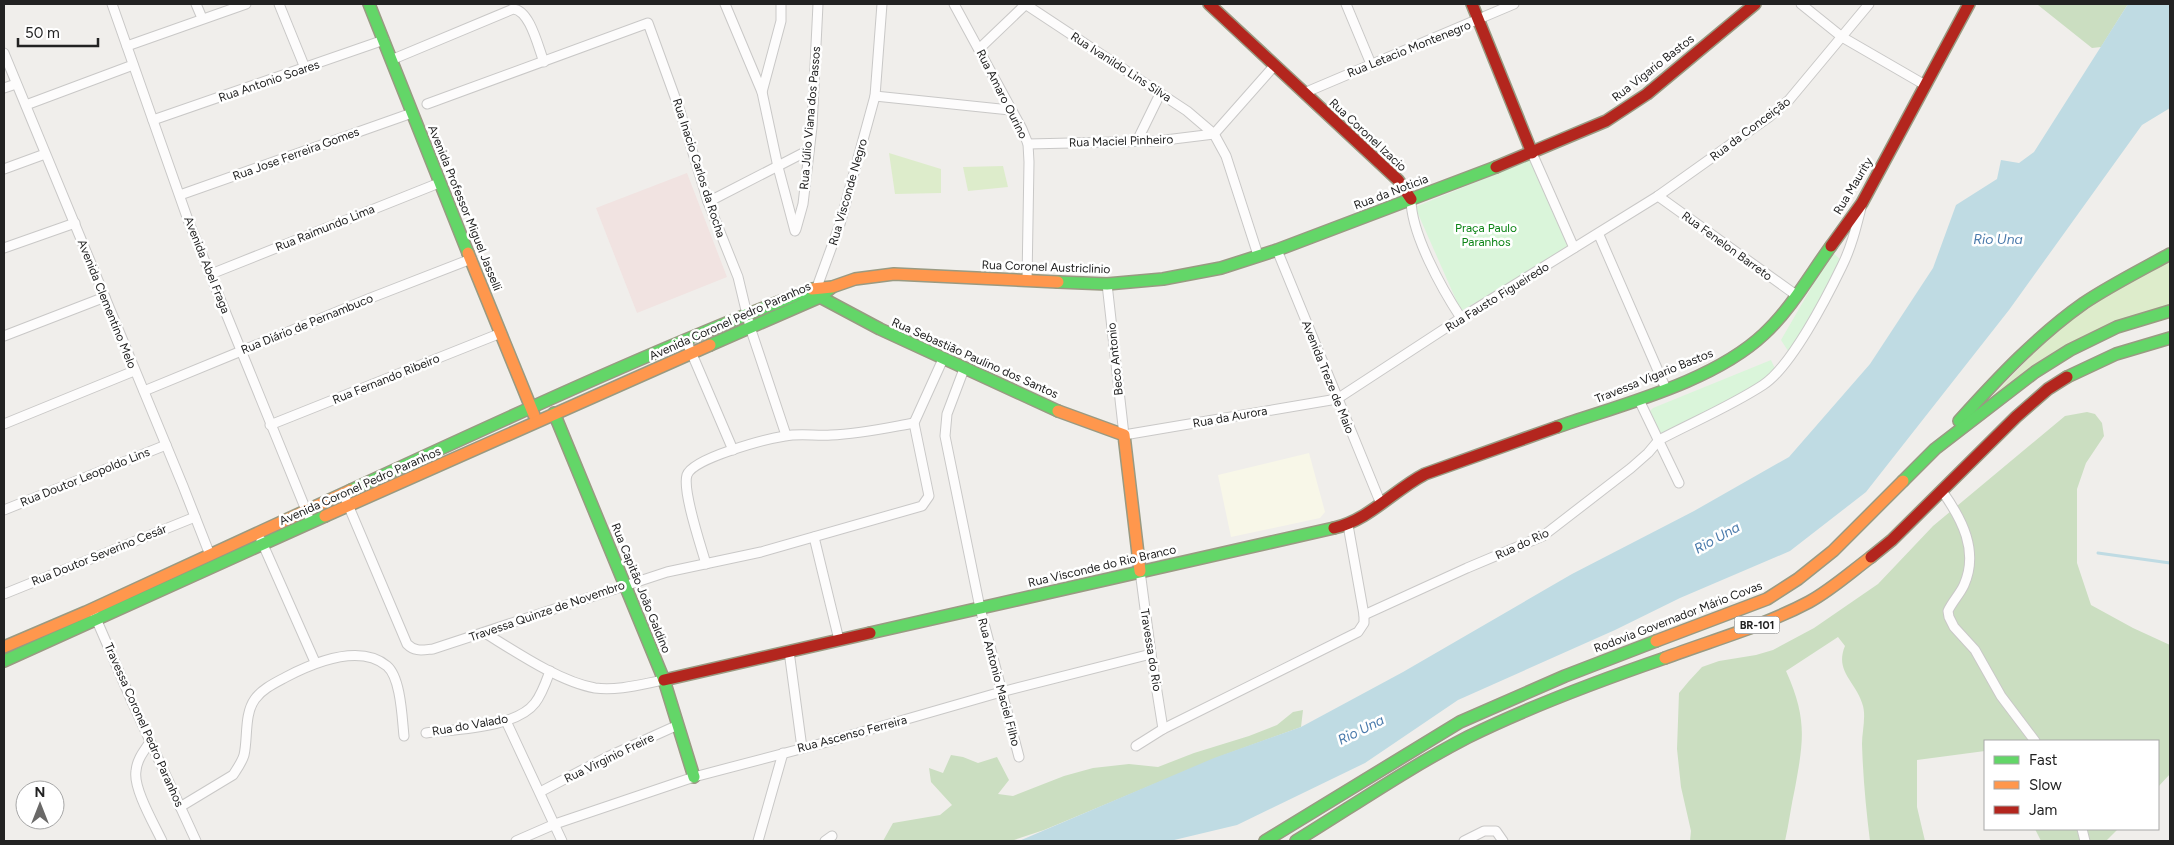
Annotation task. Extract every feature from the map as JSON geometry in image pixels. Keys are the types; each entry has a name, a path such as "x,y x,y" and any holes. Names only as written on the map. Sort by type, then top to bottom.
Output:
{"main road":[{"name":"Avenida Professor Miguel Jasselli","path":"369,4 439,183 530,408 537,421"},
{"name":"Rua Coronel Izacio","path":"1208,4 1398,180 1411,200"},
{"path":"1472,4 1532,153"},
{"name":"Rua Vigario Bastos","path":"1532,153 1606,121 1630,106 1755,4"},
{"path":"1925,85 1969,4"},
{"name":"Rua Maurity","path":"1796,295 1862,203 1925,85"},
{"name":"Rua da Noticia","path":"1258,255 1277,250 1532,153"},
{"path":"1935,450 2004,373 2072,312 2170,254"},
{"name":"Rua Coronel Austriclinio","path":"832,287 856,279 894,274 1107,284 1196,274 1258,255"},
{"name":"Avenida Coronel Pedro Paranhos","path":"4,661 172,572 530,408 747,314 832,287"},
{"name":"Avenida Coronel Pedro Paranhos","path":"4,647 177,583 750,327 818,292"},
{"name":"Rua Sebastião Paulino dos Santos","path":"818,292 848,315 1063,413 1124,435"},
{"name":"Travessa Vigario Bastos","path":"1529,438 1639,400 1716,368 1746,349 1764,334 1781,316 1796,295"},
{"name":"Rodovia Governador Mário Covas","path":"1265,841 1460,722 1565,676 1767,599 1798,579 1833,551 1935,450 2035,372 2070,350 2117,327 2170,312"},
{"name":"BR-101","path":"1296,841 1416,766 1469,737 1583,687 1758,624 1809,602 1838,583 1892,540 2016,417 2048,389 2073,374 2116,354 2170,338"},
{"path":"605,376 610,389"},
{"name":"Rua Capitão João Galdino","path":"554,413 664,680 694,777"},
{"path":"1124,435 1140,571"},
{"name":"Rua Visconde do Rio Branco","path":"664,680 1348,525 1363,518 1411,480 1529,438"},
{"path":"223,548 228,560"},
{"path":"206,557 208,569"},
{"path":"172,572 177,583"}],"street":[{"name":"Avenida Abel Fraga","path":"112,4 180,195 240,351 311,522"},
{"path":"196,4 202,18"},
{"path":"127,46 246,4"},
{"path":"279,4 305,68"},
{"path":"725,4 762,92 778,167"},
{"path":"762,92 781,21 781,4"},
{"name":"Rua Júlio Viana dos Passos","path":"778,167 796,231 802,204 809,150 818,4"},
{"name":"Rua Visconde Negro","path":"818,292 840,224 876,96 882,4"},
{"name":"Rua Amaro Ourino","path":"954,4 1028,144 1029,196 1026,281"},
{"path":"979,49 1026,4"},
{"name":"Rua Ivanildo Lins Silva","path":"1026,4 1187,111 1214,134"},
{"path":"1346,4 1371,64"},
{"name":"Rua Letacio Montenegro","path":"1304,93 1514,4"},
{"path":"1801,4 1842,37 1925,85"},
{"name":"Rua da Conceição","path":"1658,196 1789,100 1869,4"},
{"path":"391,60 500,8 522,12 527,18 544,62 427,104"},
{"name":"Rua Inacio Carlos da Rocha","path":"544,62 648,24 680,111 708,202 738,277 750,327 786,435"},
{"name":"Rua Antonio Soares","path":"153,120 384,40"},
{"name":"Avenida Clementino Melo","path":"4,53 195,517 206,557"},
{"path":"26,105 133,65"},
{"path":"1258,255 1226,156 1214,134 1275,65"},
{"path":"4,88 16,84"},
{"path":"1137,141 1160,94"},
{"path":"876,96 1010,110"},
{"name":"Rua Jose Ferreira Gomes","path":"180,195 412,113"},
{"name":"Rua Maciel Pinheiro","path":"1028,144 1171,140 1214,134"},
{"path":"708,202 809,150"},
{"path":"1532,153 1574,248"},
{"path":"4,169 45,154"},
{"name":"Rua Raimundo Lima","path":"211,274 439,183"},
{"name":"Rua Fausto Figueiredo","path":"1337,399 1461,318 1574,248 1599,235 1658,196"},
{"name":"Rua Fenelon Barreto","path":"1658,196 1796,295"},
{"name":"Rua Coronel Izacio","path":"1411,200 1411,211 1423,245 1445,293 1461,318"},
{"name":"Rua do Rio","path":"1364,615 1543,536 1631,468 1659,440 1764,384 1781,369 1807,330 1842,265 1852,242 1862,203"},
{"path":"4,248 75,223"},
{"path":"1599,235 1666,389"},
{"name":"Avenida Treze de Maio","path":"1277,250 1380,504"},
{"name":"Rua Diário de Pernambuco","path":"144,391 471,259"},
{"name":"Beco Antonio","path":"1107,284 1124,435"},
{"path":"4,336 105,297"},
{"name":"Rua Fernando Ribeiro","path":"270,425 501,333"},
{"path":"686,340 733,450"},
{"path":"706,564 686,490 688,473 702,461 786,435 849,434 914,423 943,359"},
{"name":"Rua Antonio Maciel Filho","path":"964,369 947,414 945,436 980,608 1000,692 1019,757"},
{"path":"4,424 134,371"},
{"name":"Rua da Aurora","path":"1124,435 1337,399"},
{"path":"1639,400 1679,483"},
{"name":"Travessa Quinze de Novembro","path":"343,493 407,644 412,649 433,649 485,634 667,572 761,552 915,510 922,506 929,496 914,423"},
{"name":"Rua Doutor Leopoldo Lins","path":"4,510 166,445"},
{"path":"1942,491 1960,518 1970,548 1965,583 1948,611 1949,617 1954,626 1975,650 2001,696 2035,740"},
{"name":"Rua Doutor Severino Cesár","path":"4,594 195,517"},
{"path":"1136,746 1358,632 1364,623 1364,615 1348,525"},
{"path":"258,532 315,662"},
{"path":"814,537 839,640"},
{"name":"Travessa do Rio","path":"1140,571 1150,654 1164,730"},
{"name":"Travessa Coronel Pedro Paranhos","path":"95,614 150,742 196,841"},
{"path":"485,634 550,671 595,688 624,687 664,680"},
{"path":"789,651 802,748"},
{"name":"Rua Ascenso Ferreira","path":"516,841 555,824 694,777 1000,692 1150,654"},
{"path":"180,807 233,775 239,767 244,756 250,712 254,700 264,689 315,662 352,655 376,660 387,666 396,683 404,736"},
{"name":"Rua do Valado","path":"426,733 506,721 525,712 534,704 550,671"},
{"path":"506,721 562,841"},
{"name":"Rua Virginio Freire","path":"540,792 607,757 678,725"},
{"path":"150,742 138,763 135,772 136,783 162,841"},
{"path":"758,841 783,753"},
{"path":"1464,841 1491,829 1496,831 1503,841"}],"shaded area":[{"path":"687,173 727,277 637,313 596,208"},
{"path":"1309,453 1325,512 1320,518 1231,537 1218,475"}],"green space":[{"path":"2011,4 2128,4 2101,47 2092,48 2038,5"},
{"path":"889,153 941,169 941,193 895,194"},
{"name":"Praça Paulo Paranhos","path":"1530,160 1571,247 1461,311 1415,207"},
{"path":"1003,166 1008,187 968,191 963,167"},
{"path":"1832,252 1842,261 1790,354 1781,340"},
{"path":"2170,259 2170,310 2115,327 1983,406 2078,307"},
{"path":"1771,360 1778,375 1662,436 1648,413 1653,408"},
{"path":"2087,412 2095,414 2102,423 2104,436 2086,463 2077,489 2077,563 2091,605 2133,628 2170,645 2170,774 2159,786 2159,740 1984,740 1984,751 1917,760 1917,807 1925,841 1870,841 1862,756 1864,711 1860,698 1844,670 1842,655 1845,646 1838,637 1786,671 1798,702 1802,742 1785,841 1690,841 1691,831 1681,787 1677,749 1679,693 1689,681 1702,667 1719,661 1756,655 1773,650 1814,628 1878,584 1933,526 2065,416"},
{"path":"1303,710 1301,727 1224,755 1044,830 1011,841 883,841 893,823 940,815 952,805 931,782 929,768 943,773 951,755 978,763 997,757 1009,780 998,794 1013,796 1064,776 1093,768 1129,764 1158,767 1277,725 1293,712"},
{"path":"2036,830 2117,830 2106,841 2041,841"}],"water":[{"name":"Rio Una","path":"2128,4 2170,4 2170,108 2142,125 2009,310 1866,492 1790,551 1680,598 1615,630 1458,700 1365,763 1237,825 1170,841 1019,841 1214,758 1301,727 1403,672 1572,574 1694,511 1789,457 1870,364 1933,268 1956,205 1997,179 2001,160 2019,163 2034,152"}],"waterway":[{"path":"2098,553 2170,563"}],"traffic: fast":[{"path":"369,4 468,253"},
{"path":"1058,282 1107,284 1163,279 1221,268 1277,250 1496,167"},
{"path":"1557,427 1666,390 1719,366 1743,351 1764,334 1783,314 1831,246"},
{"path":"1959,421 1988,389 2050,329 2084,303 2170,254"},
{"path":"710,345 820,297 832,287"},
{"path":"351,490 522,411 695,336 812,289"},
{"path":"820,297 880,329 1058,411"},
{"path":"1903,481 1935,449 2035,372 2070,350 2117,327 2170,311"},
{"path":"2067,377 2116,354 2170,338"},
{"path":"554,413 664,680 694,777"},
{"path":"4,661 325,516"},
{"path":"870,633 1334,528"},
{"path":"1265,841 1460,722 1565,676 1656,641"},
{"path":"1296,841 1402,774 1468,737 1565,694 1665,658"}],"traffic: slow":[{"path":"468,253 534,415"},
{"path":"812,289 832,287 855,279 894,274 1058,282"},
{"path":"325,516 710,345"},
{"path":"1058,411 1124,435 1140,571"},
{"path":"1656,641 1767,599 1798,579 1833,551 1903,481"},
{"path":"4,647 86,612 351,490"},
{"path":"1665,658 1756,626 1792,611 1825,592 1871,557"}],"traffic: jam":[{"path":"1209,4 1398,180 1411,199"},
{"path":"1472,4 1532,153"},
{"path":"1496,167 1606,121 1647,94 1755,4"},
{"path":"1831,246 1862,203 1969,4"},
{"path":"1871,557 1892,540 2016,417 2048,389 2067,377"},
{"path":"1334,528 1347,524 1370,512 1425,474 1557,427"},
{"path":"664,680 870,633"}]}
